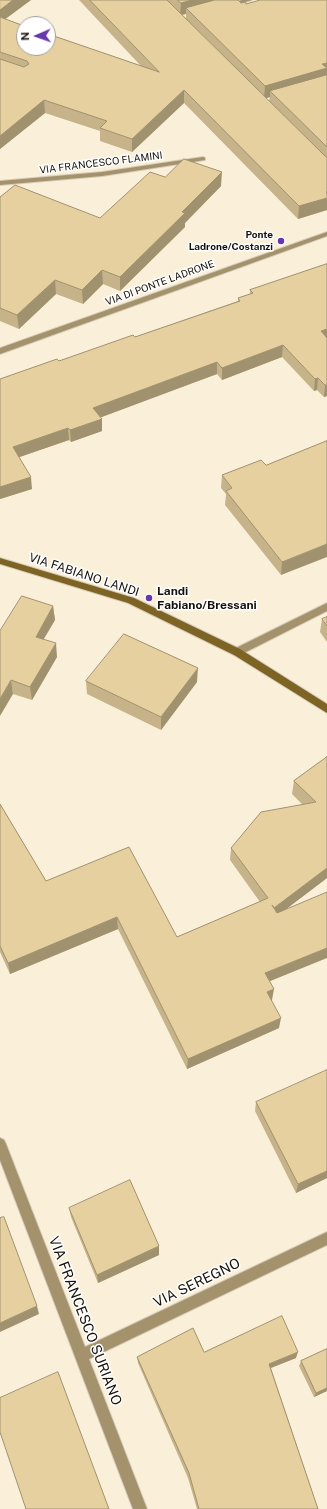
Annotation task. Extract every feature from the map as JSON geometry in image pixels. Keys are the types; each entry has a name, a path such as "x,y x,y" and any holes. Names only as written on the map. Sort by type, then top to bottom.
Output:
{"street":[{"path":"221,8 249,0"},
{"name":"VIA FRANCESCO FLAMINI","path":"0,183 59,179 136,170 203,159"},
{"name":"VIA DI PONTE LADRONE","path":"0,351 327,234"},
{"name":"VIA FABIANO LANDI","path":"0,561 131,600 237,652 327,709"},
{"path":"237,652 327,607"},
{"name":"VIA FRANCESCO SURIANO","path":"0,1144 140,1509"},
{"name":"VIA SEREGNO","path":"81,1356 327,1238"}],"building":[{"path":"0,0 13,0 0,10"},
{"path":"90,0 167,0 327,157 327,198 299,206 184,90 132,139 100,128 107,121 44,100 0,136 0,59 24,67 29,64 27,61 0,52 0,17 16,23 16,56 56,56 56,37 159,72"},
{"path":"178,0 192,0 181,3"},
{"path":"215,0 238,0 241,3 245,2 246,4 260,0 327,0 327,63 322,64 327,68 265,86 186,8"},
{"path":"327,75 327,147 270,91"},
{"path":"184,159 222,172 182,212 185,213 120,277 102,270 82,290 55,280 17,315 0,308 0,197 15,185 100,218 150,172 165,177"},
{"path":"327,264 327,329 321,331 327,338 327,385 325,385 318,378 315,379 283,345 222,368 217,362 93,408 102,419 70,430 68,428 13,447 31,477 0,487 0,379 57,359 59,361 133,335 135,337 240,301 238,298 253,293 250,290"},
{"path":"327,441 327,544 282,562 226,491 232,488 222,475 261,460 266,465"},
{"path":"22,596 53,606 36,637 56,643 30,687 11,680 0,699 0,631"},
{"path":"327,617 327,626 322,619"},
{"path":"124,634 198,668 161,717 86,681"},
{"path":"327,757 327,868 274,908 272,905 277,913 327,892 327,948 265,973 274,989 267,992 281,1018 188,1059 117,917 8,963 0,946 0,804 46,881 129,847 177,937 268,898 231,848 261,812 316,802 294,781"},
{"path":"327,1070 327,1171 298,1184 256,1102"},
{"path":"130,1180 159,1246 97,1275 69,1208"},
{"path":"4,1217 37,1306 0,1323 0,1218"},
{"path":"282,1316 298,1352 269,1364 318,1509 199,1509 189,1473 137,1357 193,1328 204,1352"},
{"path":"327,1349 327,1388 316,1393 301,1361"},
{"path":"58,1372 109,1509 26,1509 0,1432 0,1398"}],"place":[{"name":"Ponte Ladrone/Costanzi","path":"281,241"},
{"name":"Landi Fabiano/Bressani","path":"149,598"}]}
